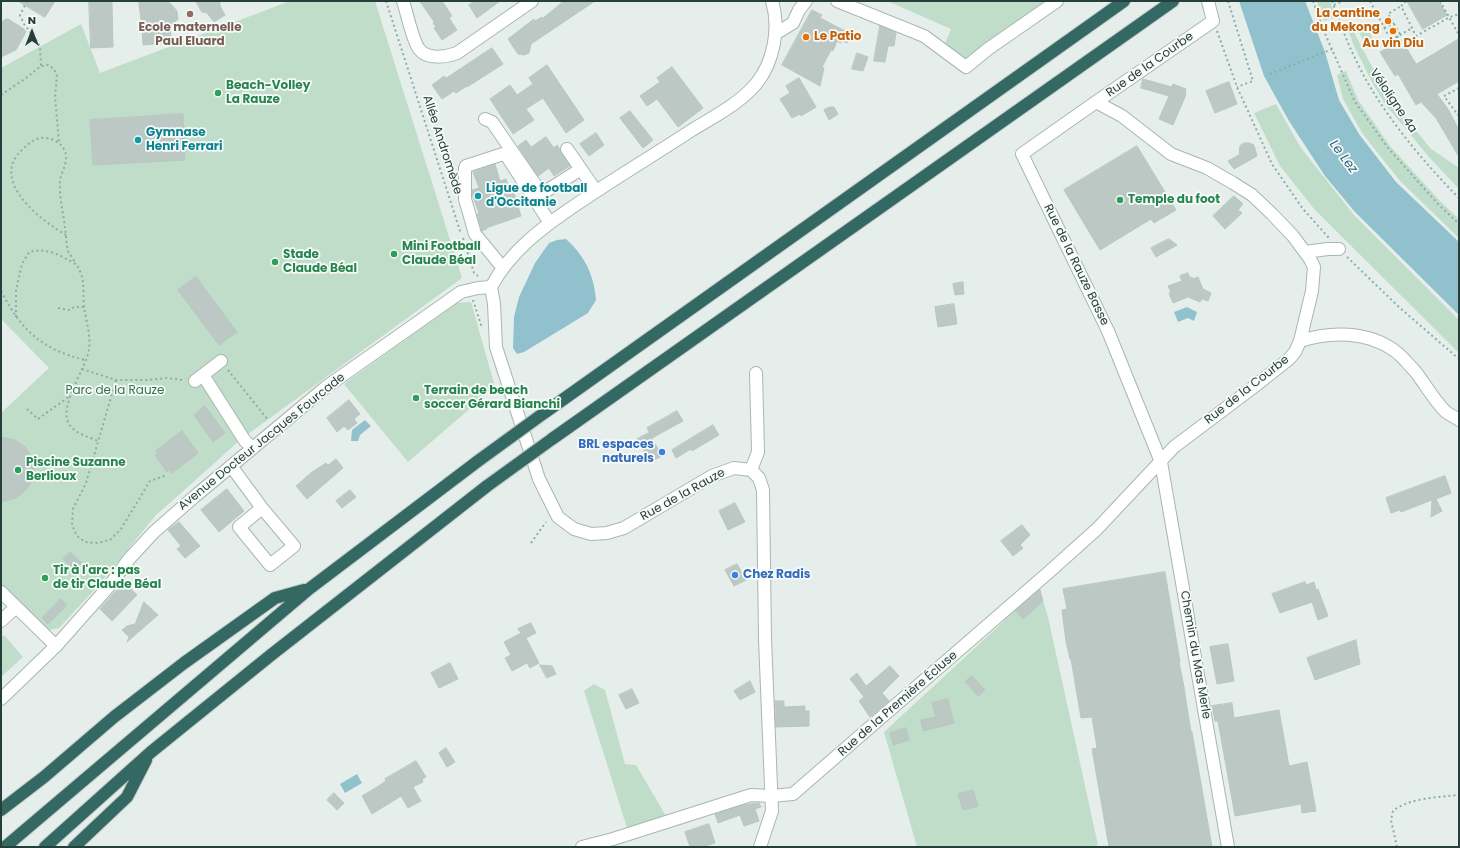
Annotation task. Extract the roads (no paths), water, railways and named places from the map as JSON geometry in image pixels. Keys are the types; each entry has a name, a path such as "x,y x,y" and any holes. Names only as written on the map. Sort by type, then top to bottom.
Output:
{"highway":[{"path":"5,847 309,588 544,413 1124,1"},
{"path":"45,847 151,752 271,655 487,486 1173,1"},
{"path":"1,810 44,777 114,717 184,663 275,598 309,588"},
{"path":"74,847 127,797 151,752"}],"street":[{"path":"403,1 419,50 427,55 436,57 448,56 457,53 532,1"},
{"path":"491,287 503,268 520,248 550,223 596,191 719,113 755,85 762,76 769,59 775,34 775,10 772,1"},
{"path":"837,1 924,36 966,68 988,49 1057,1"},
{"name":"Rue de la Courbe","path":"1161,462 1174,447 1252,389 1289,359 1295,352 1300,341 1312,291 1314,267 1305,252 1293,236 1252,195 1207,168 1171,154 1122,116 1096,102 1213,21 1208,1"},
{"path":"775,34 793,23 800,4"},
{"name":"Rue de la Rauze Basse","path":"1096,102 1022,154 1108,331 1161,462"},
{"path":"485,119 492,122 539,190 543,193 581,169"},
{"path":"567,149 596,191"},
{"path":"503,268 475,234 465,199 466,166 503,154 506,155 550,223"},
{"path":"1305,252 1340,249"},
{"name":"Avenue Docteur Jacques Fourcade","path":"1,699 56,646 110,585 129,559 154,532 194,496 326,387 461,292 491,287"},
{"name":"Rue de la Rauze","path":"491,287 494,304 496,347 539,479 558,517 574,529 591,534 607,533 624,528 712,476 734,468 751,470"},
{"path":"1300,341 1334,334 1358,335 1378,341 1395,351 1414,371 1446,411 1459,420"},
{"path":"221,362 199,378 245,440 253,448"},
{"path":"756,372 758,452 751,470 759,478 763,490 765,639 772,811 760,847"},
{"name":"Rue de la Première Écluse","path":"582,847 613,839 751,795 771,796 793,794 1044,577 1097,529 1161,462"},
{"name":"Chemin du Mas Merle","path":"1161,462 1228,847"},
{"path":"231,466 262,508 294,546 270,565 239,527 262,508"},
{"path":"1,592 56,646"},
{"path":"1,621 16,607"}],"water":[{"name":"Le Lez","path":"1239,1 1305,1 1325,52 1339,100 1359,134 1396,182 1459,242 1459,315 1355,212 1325,176 1289,121 1264,76"},
{"path":"566,239 573,245 583,259 591,274 596,300 588,313 524,352 517,354 513,348 514,317 519,297 535,263 549,243"},
{"path":"1187,307 1197,312 1194,321 1188,318 1178,322 1174,312"},
{"path":"365,420 371,426 360,435 358,441 351,441 352,430"},
{"path":"357,774 362,783 345,793 340,784"}],"place":[{"name":"Ecole maternelle Paul Eluard","path":"190,14"},
{"name":"La cantine du Mekong","path":"1388,21"},
{"name":"Au vin Diu","path":"1393,31"},
{"name":"Le Patio","path":"806,37"},
{"name":"Beach-Volley La Rauze","path":"218,93"},
{"name":"Gymnase Henri Ferrari","path":"138,140"},
{"name":"Ligue de football d'Occitanie","path":"478,196"},
{"name":"Temple du foot","path":"1120,200"},
{"name":"Mini Football Claude Béal","path":"394,254"},
{"name":"Stade Claude Béal","path":"275,262"},
{"name":"Terrain de beach soccer Gérard Bianchi","path":"416,398"},
{"name":"BRL espaces naturels","path":"662,452"},
{"name":"Piscine Suzanne Berlioux","path":"18,470"},
{"name":"Chez Radis","path":"735,575"},
{"name":"Tir à l'arc : pas de tir Claude Béal","path":"45,578"}],"park label":[{"name":"Parc de la Rauze","path":"115,391"}]}
